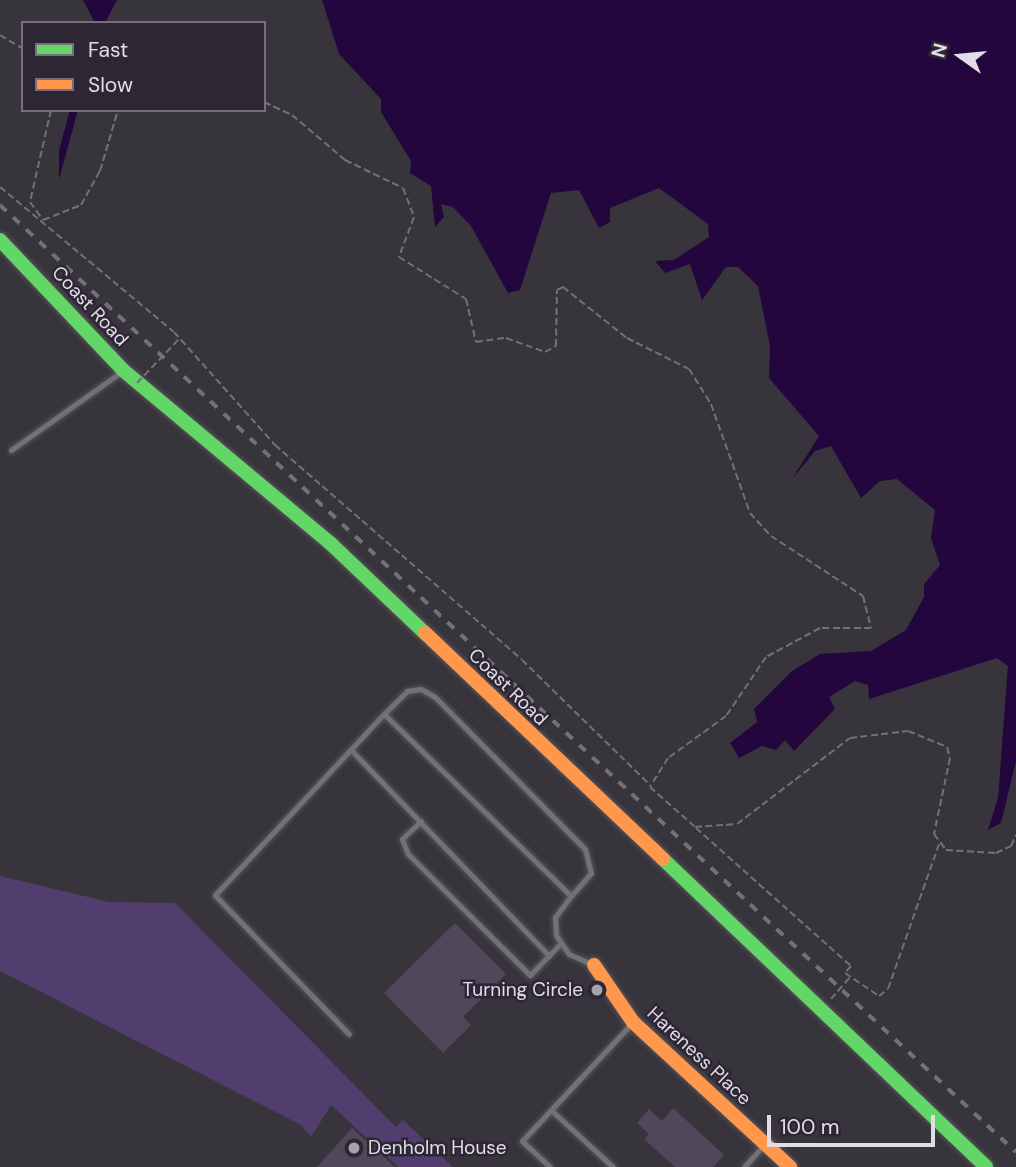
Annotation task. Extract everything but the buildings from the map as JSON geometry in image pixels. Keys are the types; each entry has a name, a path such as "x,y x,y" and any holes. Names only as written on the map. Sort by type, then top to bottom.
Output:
{"street":[{"name":"Coast Road","path":"0,240 123,370 340,551 818,1013 986,1167"},
{"name":"Hareness Place","path":"594,965 610,997 633,1022 790,1167"}],"lane":[{"path":"11,450 123,370"},
{"path":"349,1034 215,895 407,691 435,696 585,849 591,873 555,917 560,944 594,965"},
{"path":"384,714 571,897"},
{"path":"352,751 549,956"},
{"path":"421,821 402,839 408,854 530,975 560,944"},
{"path":"550,1167 522,1140 633,1022"},
{"path":"551,1110 613,1167"},
{"path":"744,1167 765,1144"}],"path":[{"path":"0,35 21,48"},
{"path":"266,103 292,115 345,160 403,188 414,216 399,257 466,299 477,342 506,338 545,352 556,346 557,290 563,287 627,338 689,369 711,404 750,513 771,536 863,596 872,628 820,628 766,657 726,716 668,758 648,784"},
{"path":"51,112 30,202 43,220 81,205 100,171 117,112"},
{"path":"0,187 180,338 275,445 522,660 648,784 851,965 845,973 879,996 888,989 939,844"},
{"path":"137,383 180,338"},
{"path":"695,827 737,824 821,755 850,738 889,729 947,747 944,807 934,834 939,844 959,854 996,853 1011,846 1016,835"},
{"path":"818,1013 850,977"}],"shaded area":[{"path":"83,0 117,0 106,21 94,21"},
{"path":"322,0 1016,0 1016,761 1001,823 988,830 998,798 1008,666 997,658 869,699 868,685 855,681 829,697 835,709 794,751 785,740 776,750 762,746 739,758 730,743 757,722 754,709 792,671 820,654 871,651 906,630 924,597 924,584 940,565 931,538 935,510 897,479 880,481 861,498 831,446 815,451 792,479 819,436 769,378 770,346 758,286 738,267 726,267 702,300 690,264 665,273 655,261 674,260 709,237 708,224 659,188 610,208 610,222 599,228 579,190 551,193 520,290 508,293 471,226 453,207 441,204 444,217 435,227 431,186 410,173 411,161 381,112 381,99 339,54"},
{"path":"69,112 77,112 59,179 59,150"},
{"path":"0,876 109,902 175,903 396,1127 403,1120 453,1167 398,1167 331,1105 311,1137 301,1125 0,971"}],"railway":[{"path":"0,205 1016,1152"}],"traffic: fast":[{"path":"0,240 123,370 330,543 425,633"},
{"path":"663,859 986,1167"}],"traffic: slow":[{"path":"425,633 663,859"},
{"path":"594,965 633,1022 790,1167"}],"place":[{"name":"Turning Circle","path":"597,990"},
{"name":"Denholm House","path":"354,1148"}]}
